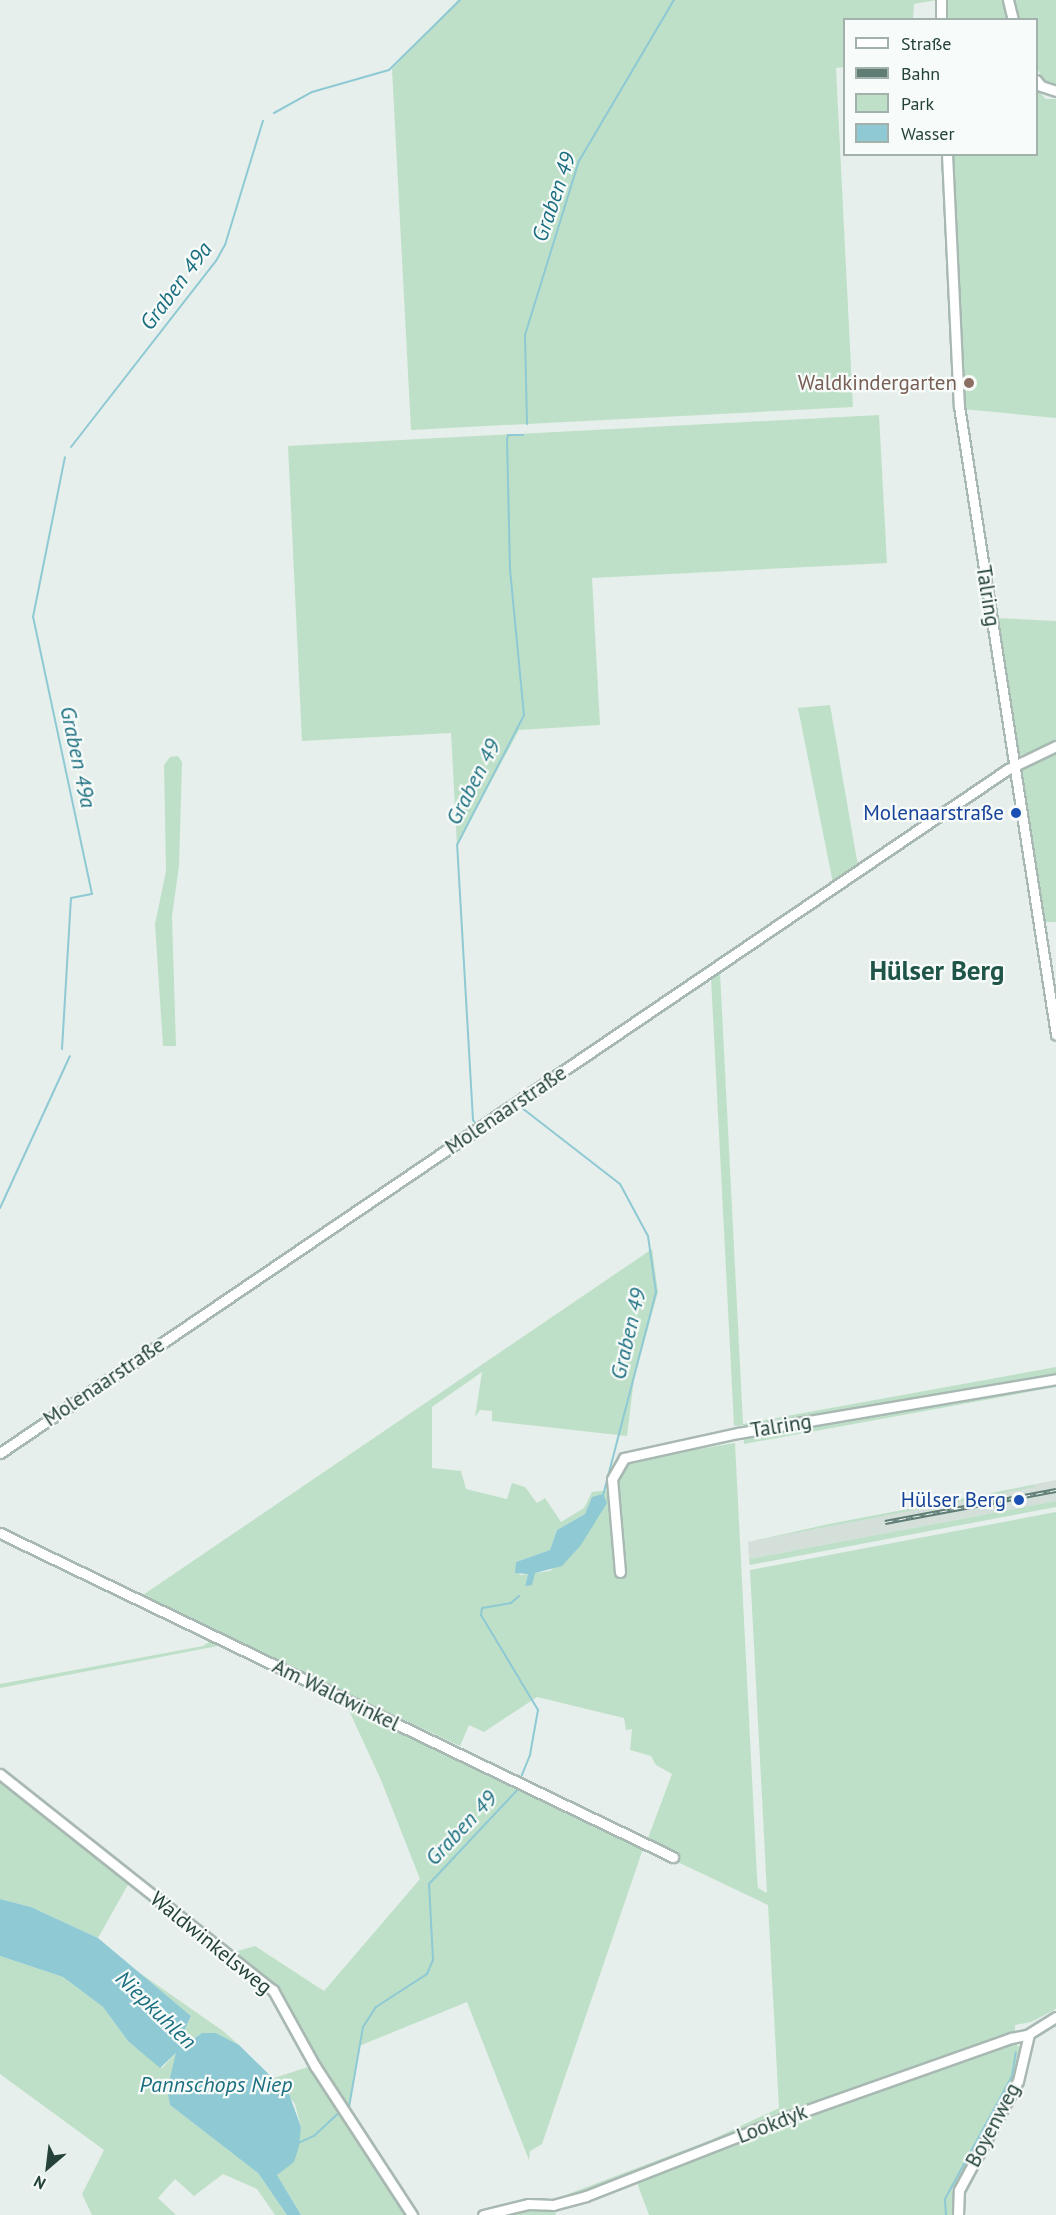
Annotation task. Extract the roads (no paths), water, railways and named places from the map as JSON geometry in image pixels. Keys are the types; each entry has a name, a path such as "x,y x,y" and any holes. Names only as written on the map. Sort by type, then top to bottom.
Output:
{"street":[{"path":"941,0 941,18"},
{"path":"1008,0 1012,18"},
{"path":"1038,82 1056,92"},
{"name":"Talring","path":"947,156 959,406 1056,1035"},
{"name":"Molenaarstraße","path":"0,1453 1013,766 1056,746"},
{"name":"Talring","path":"620,1572 612,1479 624,1458 738,1433 1056,1379"},
{"name":"Am Waldwinkel","path":"0,1533 673,1857"},
{"name":"Waldwinkelsweg","path":"0,1774 273,1990 315,2066 412,2215"},
{"name":"Lookdyk","path":"483,2215 528,2204 553,2205 586,2196 783,2119 1029,2034 1056,2017"},
{"name":"Boyenweg","path":"958,2215 959,2190 1018,2080 1029,2034"}],"water":[{"path":"603,1494 607,1503 581,1545 562,1566 535,1573 532,1585 525,1586 528,1574 515,1573 516,1562 550,1550 557,1530 585,1514 592,1497"},
{"name":"Pannschops Niep","path":"0,1899 31,1907 98,1938 191,2016 179,2042 185,2045 202,2033 216,2033 239,2045 289,2094 301,2127 299,2146 294,2162 277,2175 301,2215 287,2215 258,2173 170,2105 167,2090 176,2053 160,2068 128,2041 103,2007 63,1977 0,1956"}],"waterway":[{"name":"Graben 49a","path":"274,113 312,92 389,70 460,0"},
{"name":"Graben 49","path":"527,424 525,335 579,161 674,0"},
{"name":"Graben 49a","path":"71,447 216,261 225,245 263,121"},
{"name":"Graben 49","path":"504,1104 476,1124 473,1120 457,845 524,715 510,570 507,439 508,435 523,435"},
{"name":"Graben 49a","path":"62,1049 71,898 92,894 33,617 65,457"},
{"name":"Graben 49a","path":"0,1208 70,1056"},
{"name":"Graben 49","path":"522,1108 620,1184 648,1236 656,1292 603,1495"},
{"name":"Graben 49","path":"519,1596 511,1603 482,1608 481,1615 538,1710 530,1755 522,1775"},
{"name":"Graben 49","path":"349,2107 363,2027 376,2007 427,1974 433,1960 429,1884 519,1788"},
{"path":"946,2215 945,2199 1012,2076 1016,2052"},
{"name":"Graben 49","path":"298,2143 314,2136 339,2113"}],"railway":[{"path":"885,1522 1056,1490"}],"place":[{"name":"Waldkindergarten","path":"969,383"},
{"name":"Molenaarstraße","path":"1016,813"},
{"name":"Hülser Berg","path":"1019,1500"}],"district":[{"name":"Hülser Berg","path":"937,971"}],"water label":[{"name":"Niepkuhlen","path":"156,2010"}]}
